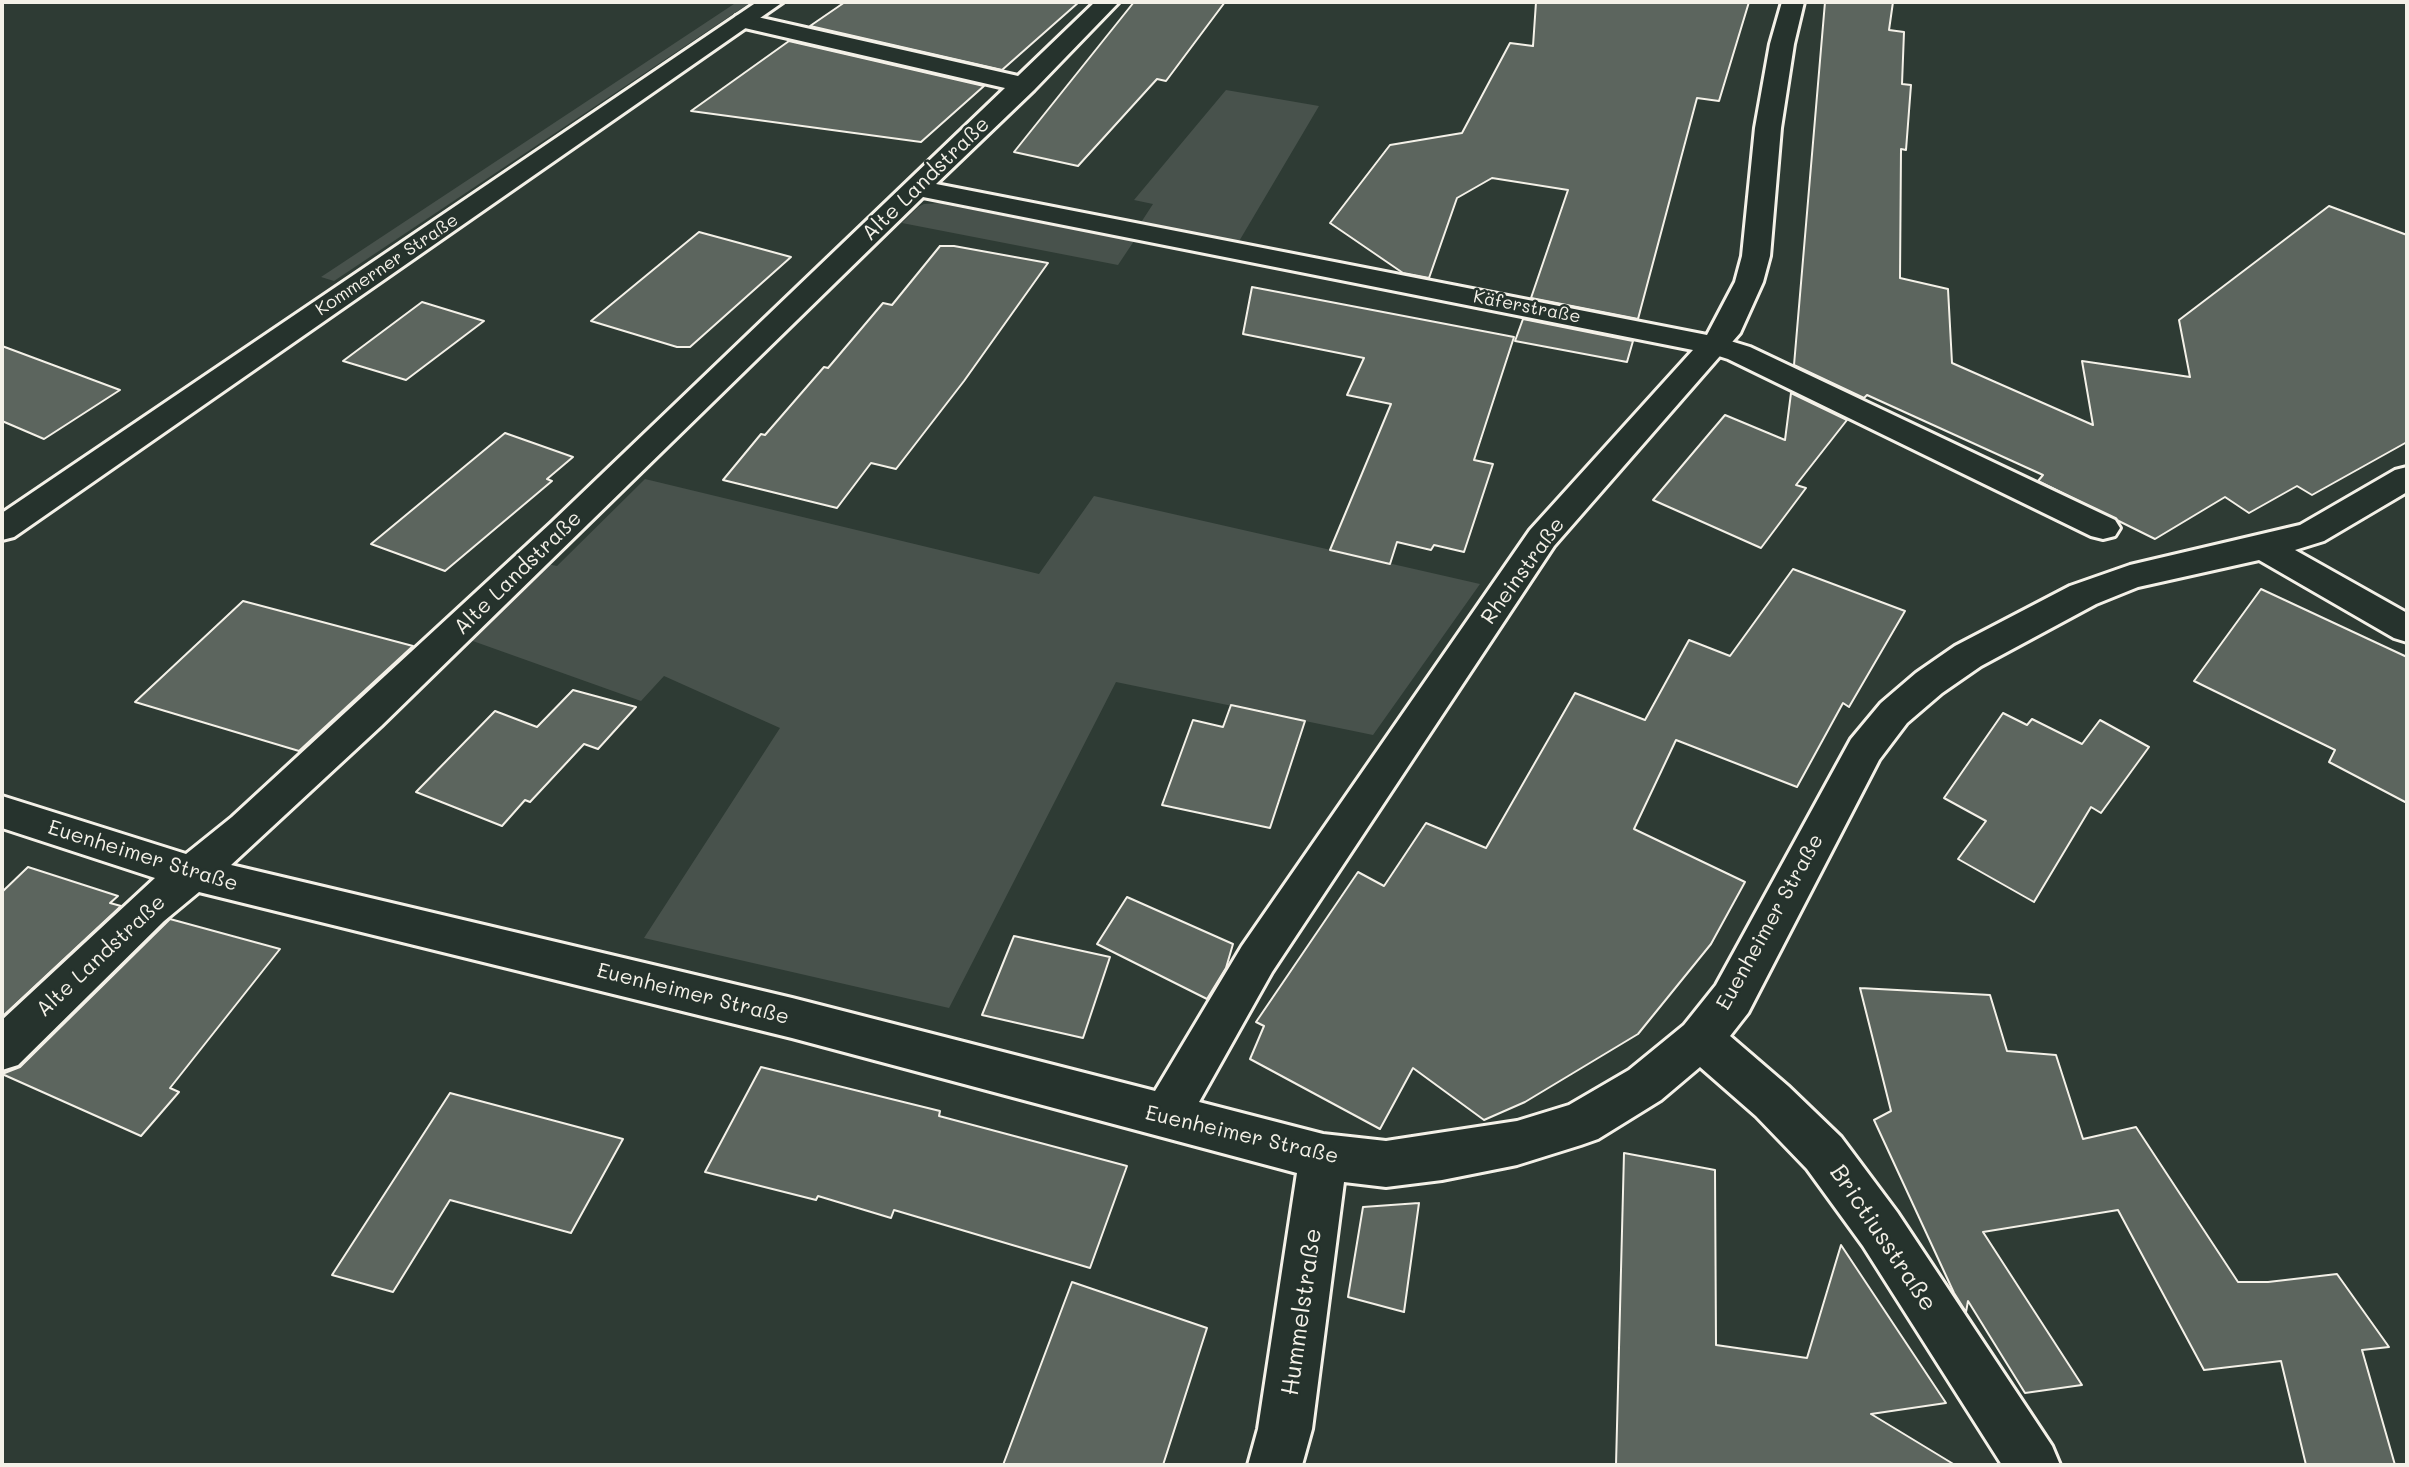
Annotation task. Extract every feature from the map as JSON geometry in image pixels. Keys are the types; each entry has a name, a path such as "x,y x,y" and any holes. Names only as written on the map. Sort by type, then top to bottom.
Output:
{"street":[{"name":"Kommerner Straße","path":"2,529 772,2"},
{"name":"Alte Landstraße","path":"2,1051 149,908 246,830 378,706 1025,85 1108,2"},
{"name":"Rheinstraße","path":"1166,1117 1257,959 1542,538 1725,333 1749,282 1756,256 1768,128 1793,2"},
{"path":"744,21 1025,85"},
{"name":"Käferstraße","path":"917,188 1714,345 1739,353 2103,528"},
{"name":"Euenheimer Straße","path":"2,812 192,873 792,1018 1323,1157 1386,1164 1442,1157 1517,1143 1581,1123 1645,1085 1699,1039 1732,999 1865,750 1895,713 1930,682 1968,656 2082,596 2130,577 2312,533 2407,478"},
{"path":"2263,547 2407,629"},
{"name":"Brictiusstraße","path":"1699,1039 1772,1101 1824,1153 1880,1229 2033,1465"},
{"name":"Hummelstraße","path":"1275,1465 1285,1429 1323,1157"}],"shaded area":[{"path":"737,2 751,2 334,281 321,277"},
{"path":"1226,90 1319,106 1238,243 1140,224 1153,204 1134,200"},
{"path":"940,203 1134,241 1118,265 902,223 918,207"},
{"path":"645,479 1039,574 1094,496 1480,584 1373,735 1116,682 949,1008 644,938 780,728 664,676 641,701 470,640 547,564 557,566"}],"building":[{"path":"845,2 1079,2 1002,70 810,26"},
{"path":"1134,2 1225,2 1166,81 1157,79 1078,166 1014,152"},
{"path":"1536,2 1749,2 1719,101 1697,98 1638,319 1531,298 1568,190 1492,178 1457,198 1429,278 1403,273 1330,223 1390,145 1462,133 1510,43 1533,46"},
{"path":"1825,2 1893,2 1889,30 1904,32 1902,84 1911,85 1906,150 1901,149 1900,278 1948,289 1952,363 2093,425 2082,361 2190,377 2179,320 2329,206 2407,235 2407,442 2312,495 2297,486 2249,513 2225,497 2155,539 2038,481 2043,475 1794,365"},
{"path":"789,41 984,86 921,142 691,111"},
{"path":"699,232 791,257 690,347 677,347 591,321"},
{"path":"940,246 954,246 1048,263 964,381 896,469 871,463 837,508 723,480 761,434 765,435 824,367 828,368 883,303 892,305"},
{"path":"1252,287 1514,337 1474,460 1493,464 1464,552 1434,545 1431,550 1397,542 1390,564 1330,550 1391,404 1347,395 1364,358 1243,334"},
{"path":"422,302 484,321 406,380 343,361"},
{"path":"1523,319 1633,341 1627,362 1515,341"},
{"path":"2,346 120,390 44,439 2,421"},
{"path":"1791,393 1847,420 1796,485 1806,488 1761,548 1653,500 1725,415 1785,440"},
{"path":"505,433 573,457 547,479 552,481 445,571 371,544"},
{"path":"1793,569 1905,611 1849,707 1843,703 1797,787 1676,740 1634,829 1745,882 1711,944 1638,1034 1525,1102 1484,1120 1413,1068 1380,1129 1250,1059 1264,1026 1256,1022 1358,872 1384,886 1426,823 1486,848 1575,693 1645,720 1689,640 1730,656"},
{"path":"2261,589 2407,657 2407,803 2329,762 2335,750 2194,681"},
{"path":"243,601 413,646 299,751 135,702"},
{"path":"573,690 636,707 598,749 584,744 530,802 525,800 502,826 416,792 495,711 537,727"},
{"path":"1231,705 1305,721 1270,828 1162,805 1193,720 1223,727"},
{"path":"2003,713 2027,725 2032,719 2082,744 2100,720 2149,747 2101,813 2091,807 2034,902 1958,859 1986,821 1944,798"},
{"path":"28,867 118,896 110,903 121,906 2,1017 2,892"},
{"path":"1127,897 1233,944 1226,968 1207,999 1097,944"},
{"path":"170,919 280,949 170,1088 179,1092 141,1136 2,1074 20,1067"},
{"path":"1014,936 1110,957 1083,1038 982,1015"},
{"path":"1860,988 1990,995 2007,1051 2056,1055 2083,1139 2136,1127 2238,1282 2268,1282 2337,1274 2389,1347 2362,1350 2395,1465 2306,1465 2281,1361 2204,1370 2118,1210 1983,1232 2082,1385 2025,1393 1968,1301 1966,1312 1954,1293 1874,1120 1891,1111"},
{"path":"761,1067 940,1111 939,1116 1127,1166 1090,1268 894,1210 891,1218 818,1196 816,1200 705,1172"},
{"path":"450,1093 623,1139 571,1233 450,1200 393,1292 332,1275"},
{"path":"1624,1153 1715,1170 1716,1345 1807,1358 1841,1245 1946,1403 1871,1414 1955,1465 1616,1465"},
{"path":"1419,1203 1404,1312 1348,1297 1363,1207"},
{"path":"1072,1282 1207,1328 1163,1465 1003,1465"}]}
